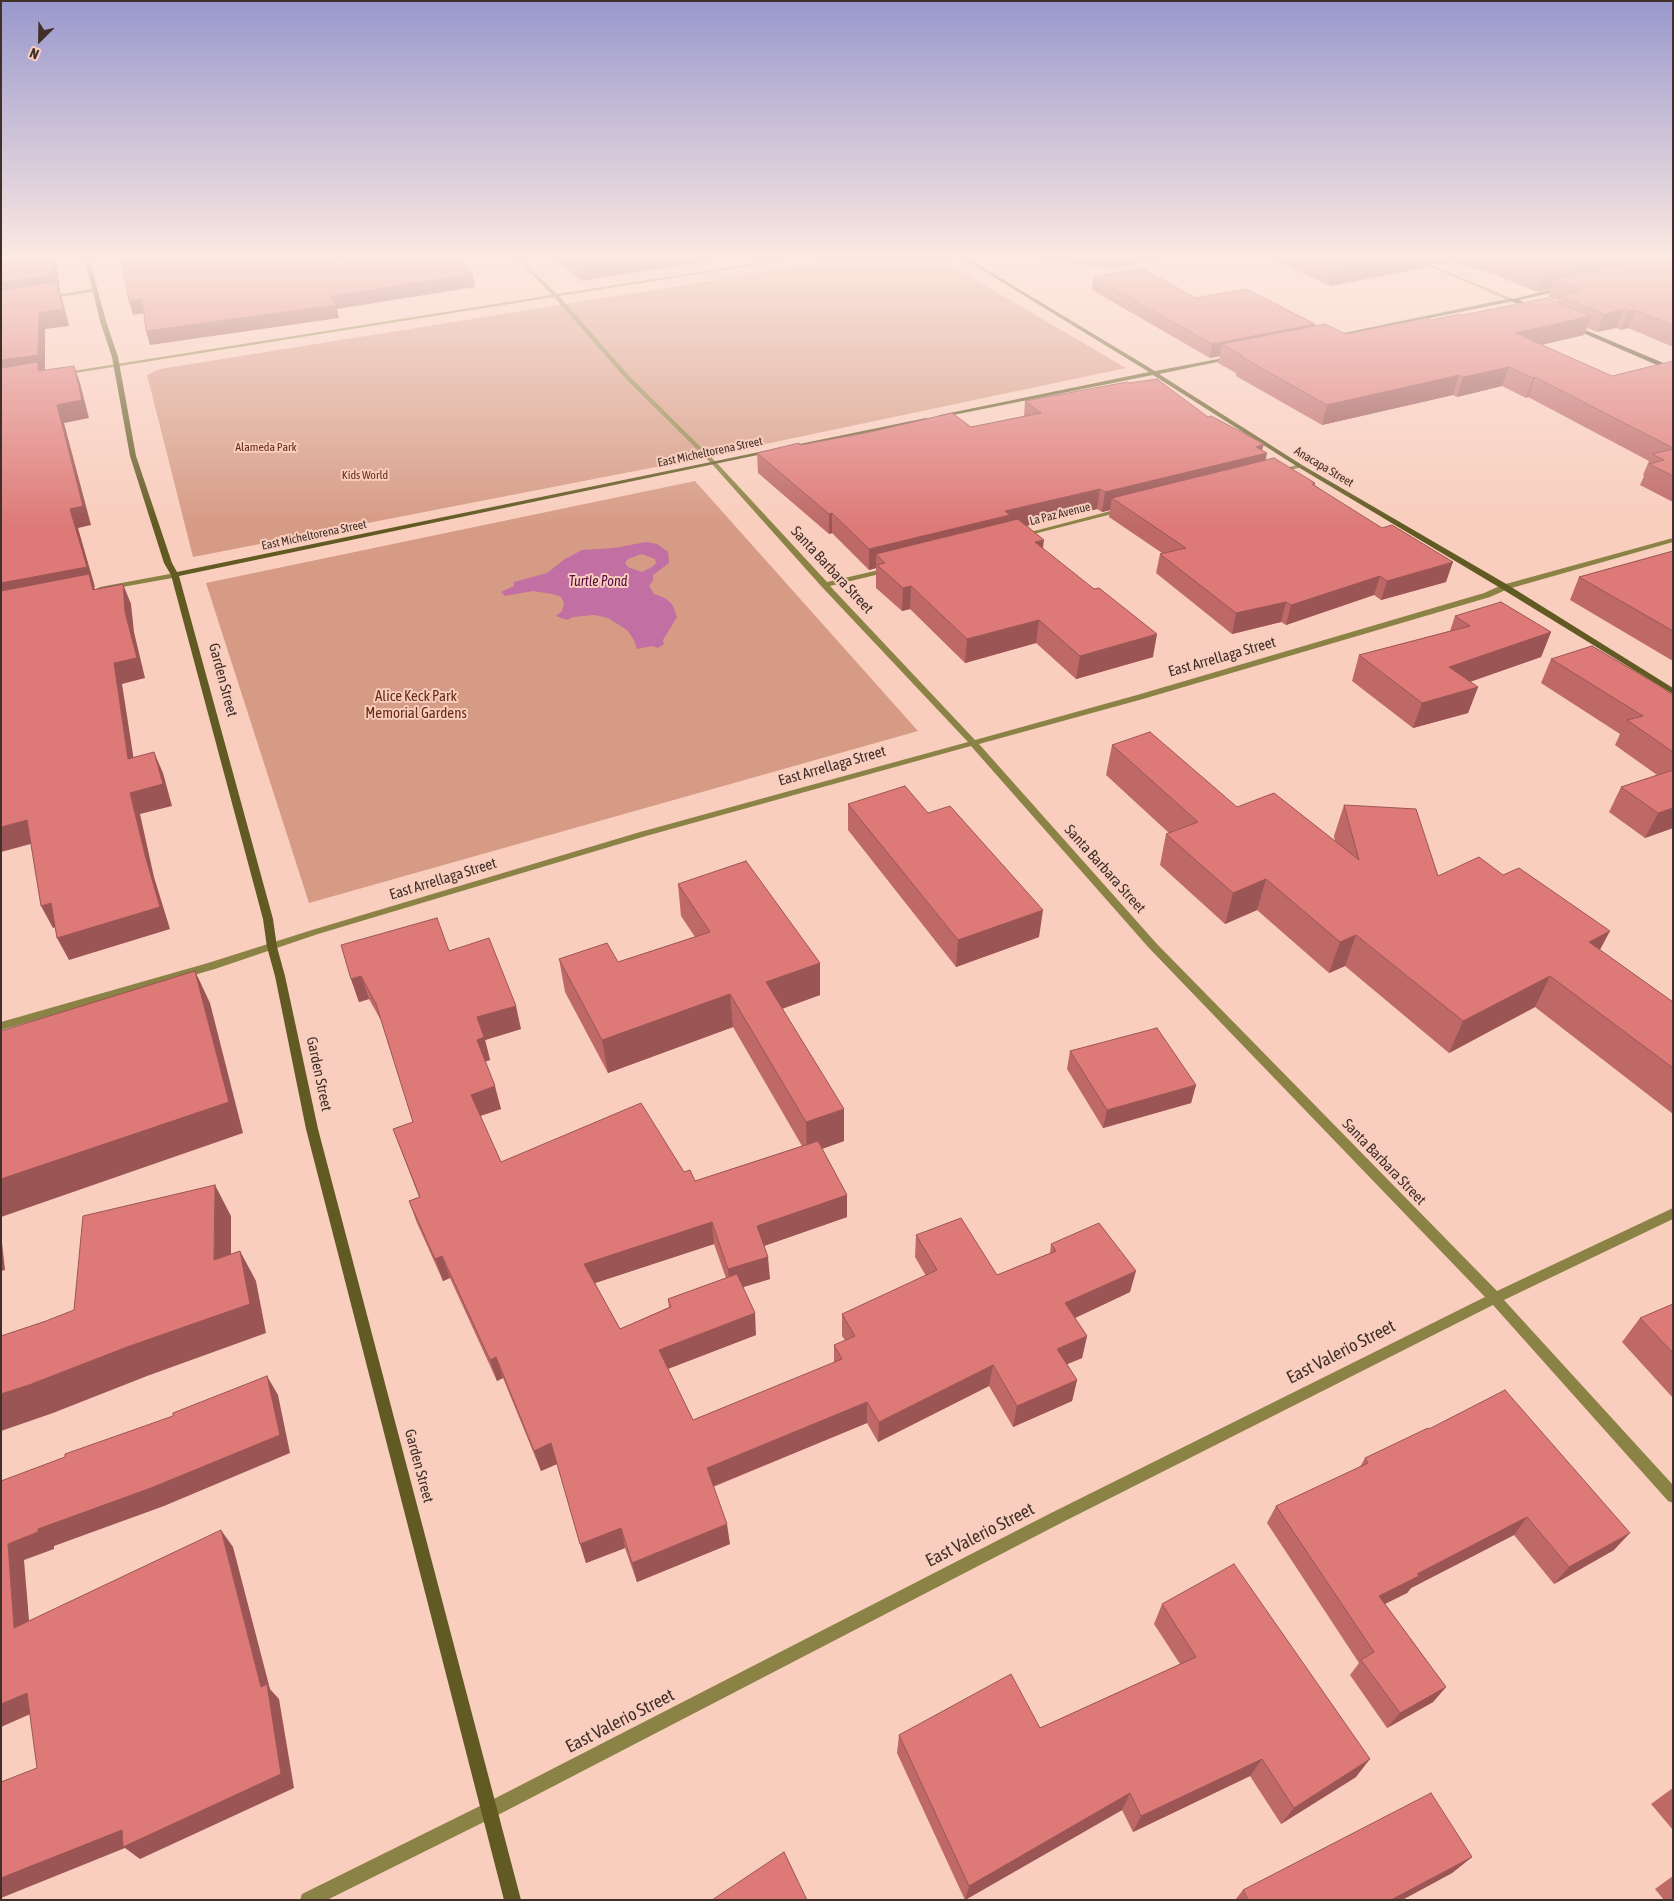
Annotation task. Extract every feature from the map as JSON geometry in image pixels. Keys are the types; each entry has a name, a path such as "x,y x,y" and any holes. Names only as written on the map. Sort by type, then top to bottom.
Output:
{"main road":[{"path":"1622,348 1673,370"}],"street":[{"name":"Garden Street","path":"112,348 133,456 168,563 175,575 268,919 272,947 280,976 312,1130 514,1900"},
{"path":"58,374 227,348"},
{"name":"Santa Barbara Street","path":"601,348 629,379 714,463 972,742 1153,946 1495,1298 1673,1496"},
{"name":"Anacapa Street","path":"1113,348 1300,466 1505,587 1673,692"},
{"name":"East Micheltorena Street","path":"87,591 175,575 1238,356"},
{"path":"1271,473 1300,466"},
{"name":"La Paz Avenue","path":"1009,538 1126,510"},
{"name":"East Arrellaga Street","path":"1,1026 272,947 643,834 1168,689 1487,595 1505,587 1673,540"},
{"path":"825,585 893,568"},
{"name":"East Valerio Street","path":"308,1900 490,1810 1056,1518 1495,1298 1673,1213"}],"green space":[{"name":"Alameda Park","path":"293,348 1091,348 1126,368 666,465 193,557 147,375 160,369"},
{"name":"Alice Keck Park Memorial Gardens","path":"695,481 918,731 309,903 206,583"}],"water":[{"name":"Turtle Pond","path":"646,542 657,544 668,552 669,563 653,575 653,580 649,586 654,594 665,598 672,604 677,617 663,640 664,644 658,648 652,646 637,649 634,640 627,630 608,618 594,615 573,617 567,620 556,616 562,611 564,603 561,597 533,591 505,596 501,592 514,586 514,582 547,573 565,559 582,550 614,548","holes":["642,554 655,559 656,563 642,572 628,567 625,563 628,559"]}],"building":[{"path":"1,348 38,348 38,355 1,360"},
{"path":"1228,348 1548,348 1612,376 1673,361 1673,448 1535,377 1533,378 1509,367 1463,377 1459,375 1327,405 1240,356 1243,356"},
{"path":"38,362 38,371 74,366 82,400 57,405 83,506 70,509 87,567 1,583 1,368"},
{"path":"1157,379 1208,417 1211,416 1264,444 1256,447 1267,453 1105,492 1100,489 1005,511 1010,515 869,549 832,513 829,514 757,453 799,443 800,445 870,432 952,413 971,427 1041,413 1025,401 1127,382"},
{"path":"1673,449 1673,476 1649,464 1664,460 1652,454"},
{"path":"1274,458 1382,528 1392,525 1453,562 1387,581 1380,576 1291,605 1286,602 1236,613 1160,554 1186,548 1112,498"},
{"path":"1018,519 1044,540 1035,542 1094,589 1099,588 1157,634 1080,656 1039,620 967,639 911,586 903,588 877,565 885,563 876,554"},
{"path":"1673,551 1673,631 1579,577"},
{"path":"89,574 93,590 123,584 125,612 137,658 114,663 128,759 154,752 163,784 130,793 160,907 57,938 51,903 41,906 27,820 1,827 1,591"},
{"path":"1501,602 1551,632 1449,667 1478,687 1422,703 1359,655 1470,626 1455,616"},
{"path":"1592,646 1673,695 1673,752 1627,720 1643,716 1551,659"},
{"path":"1150,732 1237,807 1274,793 1359,860 1344,805 1416,809 1438,876 1479,857 1503,875 1519,868 1610,931 1589,942 1673,1002 1673,1068 1550,976 1463,1021 1356,935 1340,942 1266,879 1233,893 1166,834 1198,822 1112,745"},
{"path":"1673,770 1673,808 1658,813 1621,787"},
{"path":"905,786 928,813 950,806 1043,910 958,940 848,804"},
{"path":"746,861 820,963 766,982 844,1109 806,1122 730,994 602,1040 559,959 607,943 618,962 710,932 678,884"},
{"path":"437,918 449,951 489,938 516,1006 477,1017 484,1037 477,1040 495,1086 471,1095 501,1162 641,1103 684,1172 690,1170 695,1181 818,1141 847,1195 757,1226 768,1257 728,1269 712,1222 584,1264 620,1329 671,1307 668,1299 737,1274 755,1313 659,1350 693,1420 842,1359 834,1345 855,1336 842,1314 937,1270 916,1235 961,1218 997,1275 1056,1251 1051,1244 1099,1223 1136,1271 1065,1303 1087,1336 1057,1349 1077,1380 1017,1406 993,1365 879,1422 867,1402 707,1468 727,1524 632,1563 621,1528 580,1544 551,1443 534,1451 496,1357 490,1360 442,1256 435,1259 409,1201 420,1197 393,1129 413,1122 376,1004 361,976 351,979 341,945"},
{"path":"195,971 229,1102 1,1179 1,1031"},
{"path":"1157,1028 1196,1085 1107,1110 1070,1051"},
{"path":"215,1185 214,1260 240,1251 250,1304 1,1394 1,1336 74,1310 83,1216"},
{"path":"1673,1304 1673,1353 1640,1318"},
{"path":"267,1376 280,1435 151,1488 38,1529 38,1532 8,1544 14,1628 221,1530 261,1687 267,1684 281,1774 123,1847 122,1830 1,1878 1,1782 37,1768 27,1693 1,1704 1,1481 65,1457 65,1454 173,1416 173,1413"},
{"path":"1505,1390 1630,1533 1569,1567 1527,1517 1417,1574 1419,1576 1379,1596 1446,1687 1400,1713 1361,1660 1374,1652 1276,1506 1368,1463 1365,1458 1429,1429"},
{"path":"1234,1564 1370,1759 1294,1808 1262,1759 1141,1816 1130,1793 969,1886 899,1735 1011,1674 1040,1728 1196,1657 1162,1604"},
{"path":"1431,1793 1472,1857 1391,1900 1248,1900 1243,1890"},
{"path":"784,1852 807,1900 712,1900"}],"park label":[{"name":"Kids World","path":"365,475"}]}
